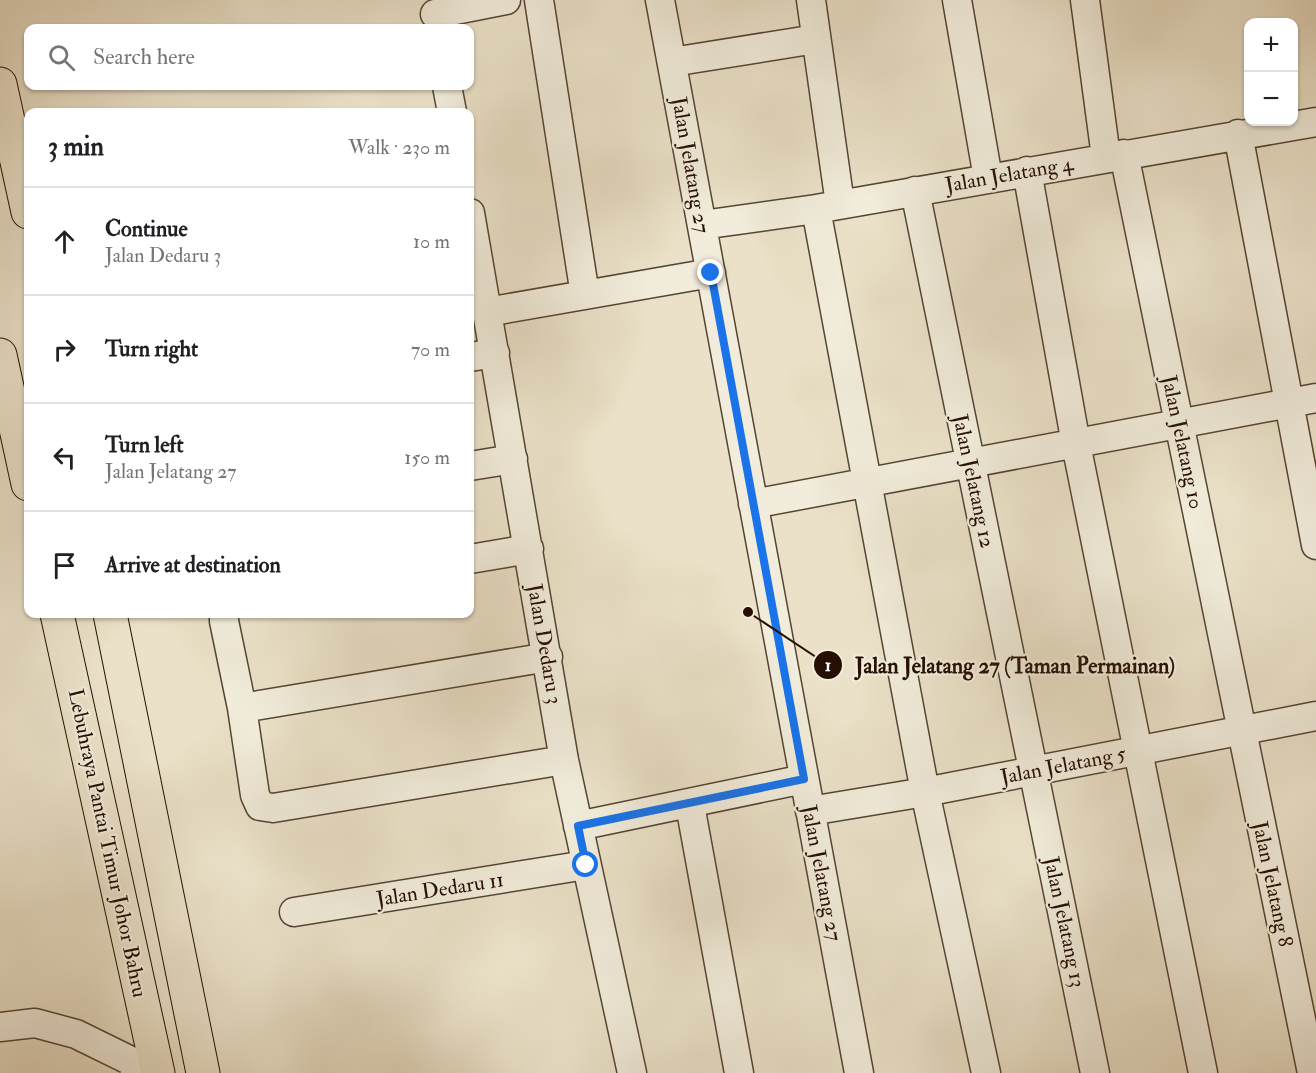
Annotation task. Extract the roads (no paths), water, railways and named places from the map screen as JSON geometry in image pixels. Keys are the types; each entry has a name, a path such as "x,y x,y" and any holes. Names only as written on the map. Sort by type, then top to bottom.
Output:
{"highway":[{"path":"0,84 24,194"},
{"path":"0,355 24,466"},
{"name":"Lebuhraya Pantai Timur Johor Bahru","path":"58,618 158,1073"},
{"path":"111,618 203,1073"}],"street":[{"path":"435,14 506,0"},
{"path":"539,0 585,295"},
{"name":"Jalan Jelatang 27","path":"660,0 859,1073"},
{"path":"811,0 828,206 869,484 925,792 986,1073"},
{"path":"957,0 988,178"},
{"name":"Jalan Jelatang 10","path":"1087,0 1115,155 1179,425 1242,730"},
{"path":"672,62 816,39"},
{"path":"448,90 451,108"},
{"name":"Jalan Jelatang 4","path":"702,225 828,206 1316,122"},
{"path":"1238,134 1303,401 1316,545"},
{"path":"1027,171 1076,444 1140,750 1203,1073"},
{"name":"Jalan Jelatang 12","path":"915,191 1034,770"},
{"name":"Jalan Dedaru 3","path":"474,256 487,312 482,355 513,459 564,760 632,1073"},
{"path":"487,312 711,273"},
{"path":"753,504 1303,401"},
{"path":"474,465 513,459"},
{"path":"474,558 529,549"},
{"path":"224,618 242,708 255,795 260,806 273,808 564,760"},
{"path":"242,708 548,657"},
{"name":"Jalan Jelatang 5","path":"810,811 925,792 1316,716"},
{"name":"Jalan Jelatang 8","path":"1242,730 1312,1073"},
{"name":"Jalan Jelatang 13","path":"1034,770 1095,1073"},
{"path":"578,826 690,805 804,779"},
{"path":"690,805 739,1073"},
{"name":"Jalan Dedaru 11","path":"294,912 586,865"},
{"path":"0,1027 34,1023 76,1034 131,1061 136,1073"}],"place":[{"name":"Jalan Jelatang 27 (Taman Permainan)","path":"748,612"}]}
